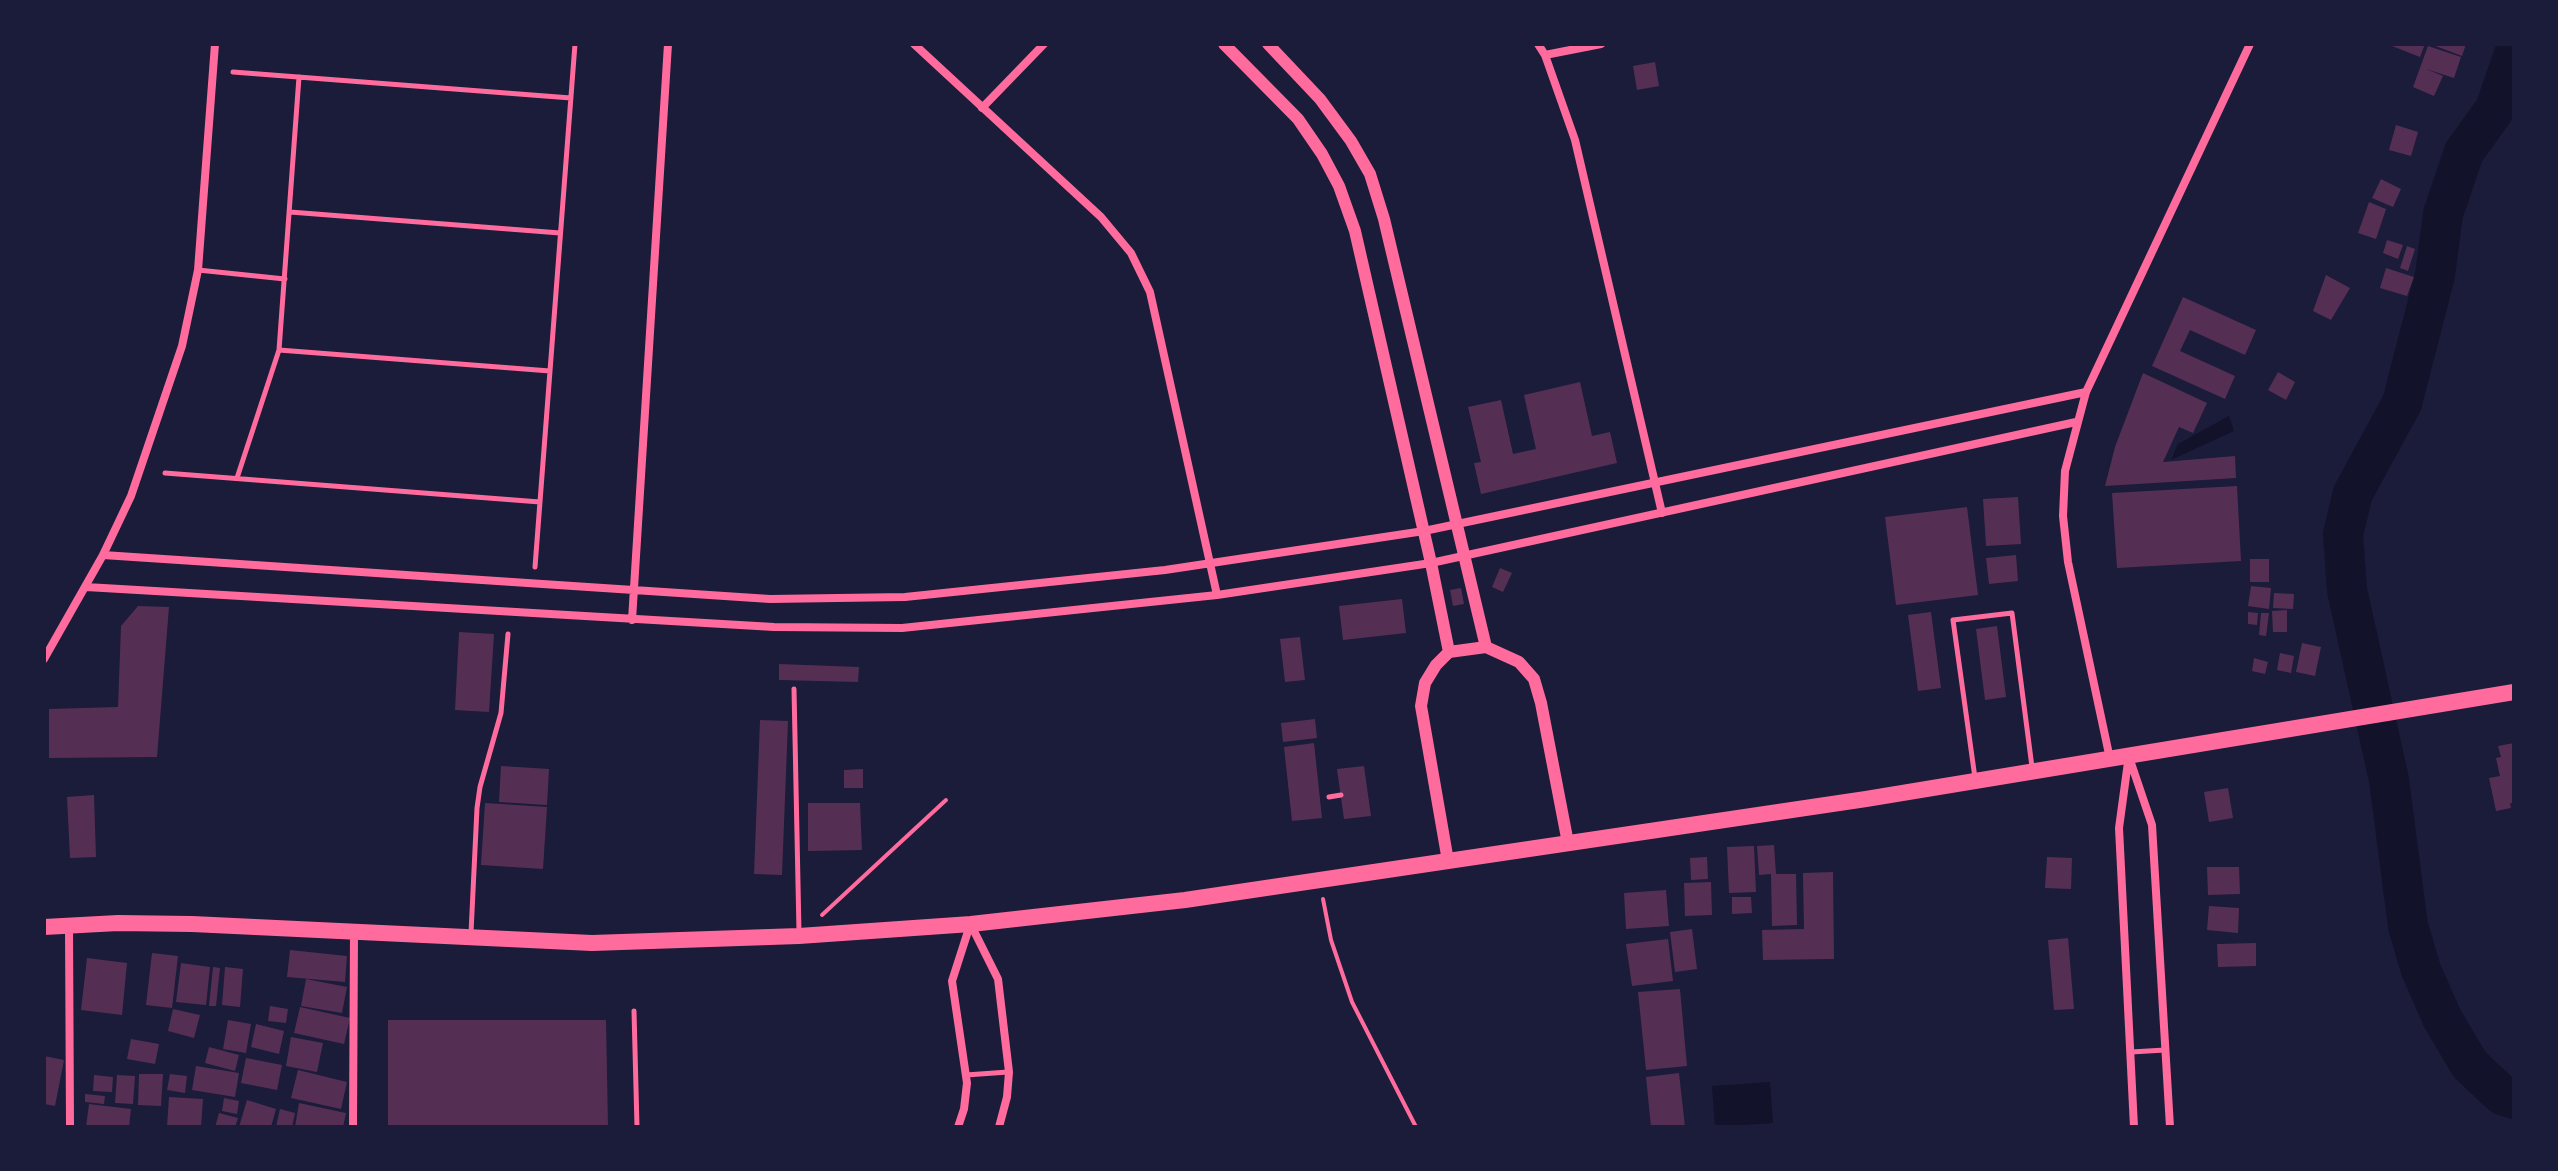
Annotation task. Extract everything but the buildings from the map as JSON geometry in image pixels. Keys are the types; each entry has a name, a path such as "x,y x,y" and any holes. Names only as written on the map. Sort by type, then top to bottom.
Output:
{"main road":[{"path":"44,927 168,924 471,939 638,942 799,936 971,924 1185,900 1319,881 2129,757 2514,692"}],"street":[{"path":"44,659 86,587 131,496 182,346 198,270 215,44"},
{"path":"632,620 668,44"},
{"path":"914,44 1101,217 1131,253 1150,292 1217,595"},
{"path":"982,108 1044,44"},
{"path":"1224,44 1298,119 1339,186 1355,231 1449,652"},
{"path":"1268,44 1320,99 1351,141 1370,174 1384,219 1486,647"},
{"path":"1538,44 1545,55 1575,140 1662,513"},
{"path":"1545,55 1601,44"},
{"path":"2110,760 2068,562 2063,516 2065,471 2086,392 2250,44"},
{"path":"103,555 770,599 905,597 1210,563 1424,531 2086,392"},
{"path":"86,587 632,620 774,627 902,628 1217,595 1431,563 2076,422"},
{"path":"1448,861 1421,706 1425,683 1449,652 1486,647 1519,662 1534,679 1568,843"},
{"path":"2129,757 2152,825 2170,1127"},
{"path":"2129,757 2119,828 2134,1127"},
{"path":"971,924 998,979 1009,1072 1006,1106 999,1127"},
{"path":"958,1127 967,1092 952,981 971,924"},
{"path":"69,925 70,1127"},
{"path":"353,1127 354,931"}],"lane":[{"path":"535,567 575,44"},
{"path":"233,72 571,98"},
{"path":"237,478 279,350 299,77"},
{"path":"290,212 560,233"},
{"path":"198,270 285,279"},
{"path":"279,350 550,371"},
{"path":"165,473 540,502"},
{"path":"1975,781 1953,620 2012,613 2033,772"},
{"path":"471,939 479,798 501,713 508,634"},
{"path":"794,689 799,936"},
{"path":"1329,797 1341,795"},
{"path":"634,1011 637,1127"},
{"path":"2130,1052 2166,1050"},
{"path":"966,1075 1009,1072"}],"path":[{"path":"799,936 946,800"},
{"path":"1319,881 1331,940 1352,1002 1416,1127"}],"shaded area":[{"path":"2229,416 2234,431 2171,460 2178,444"},
{"path":"1770,1082 1773,1123 1715,1127 1712,1086"}],"waterway":[{"path":"2514,54 2495,109 2464,152 2443,214 2435,275 2402,403 2353,493 2343,534 2347,590 2389,780 2408,926 2421,970 2442,1018 2470,1065 2502,1095 2514,1099"}]}
